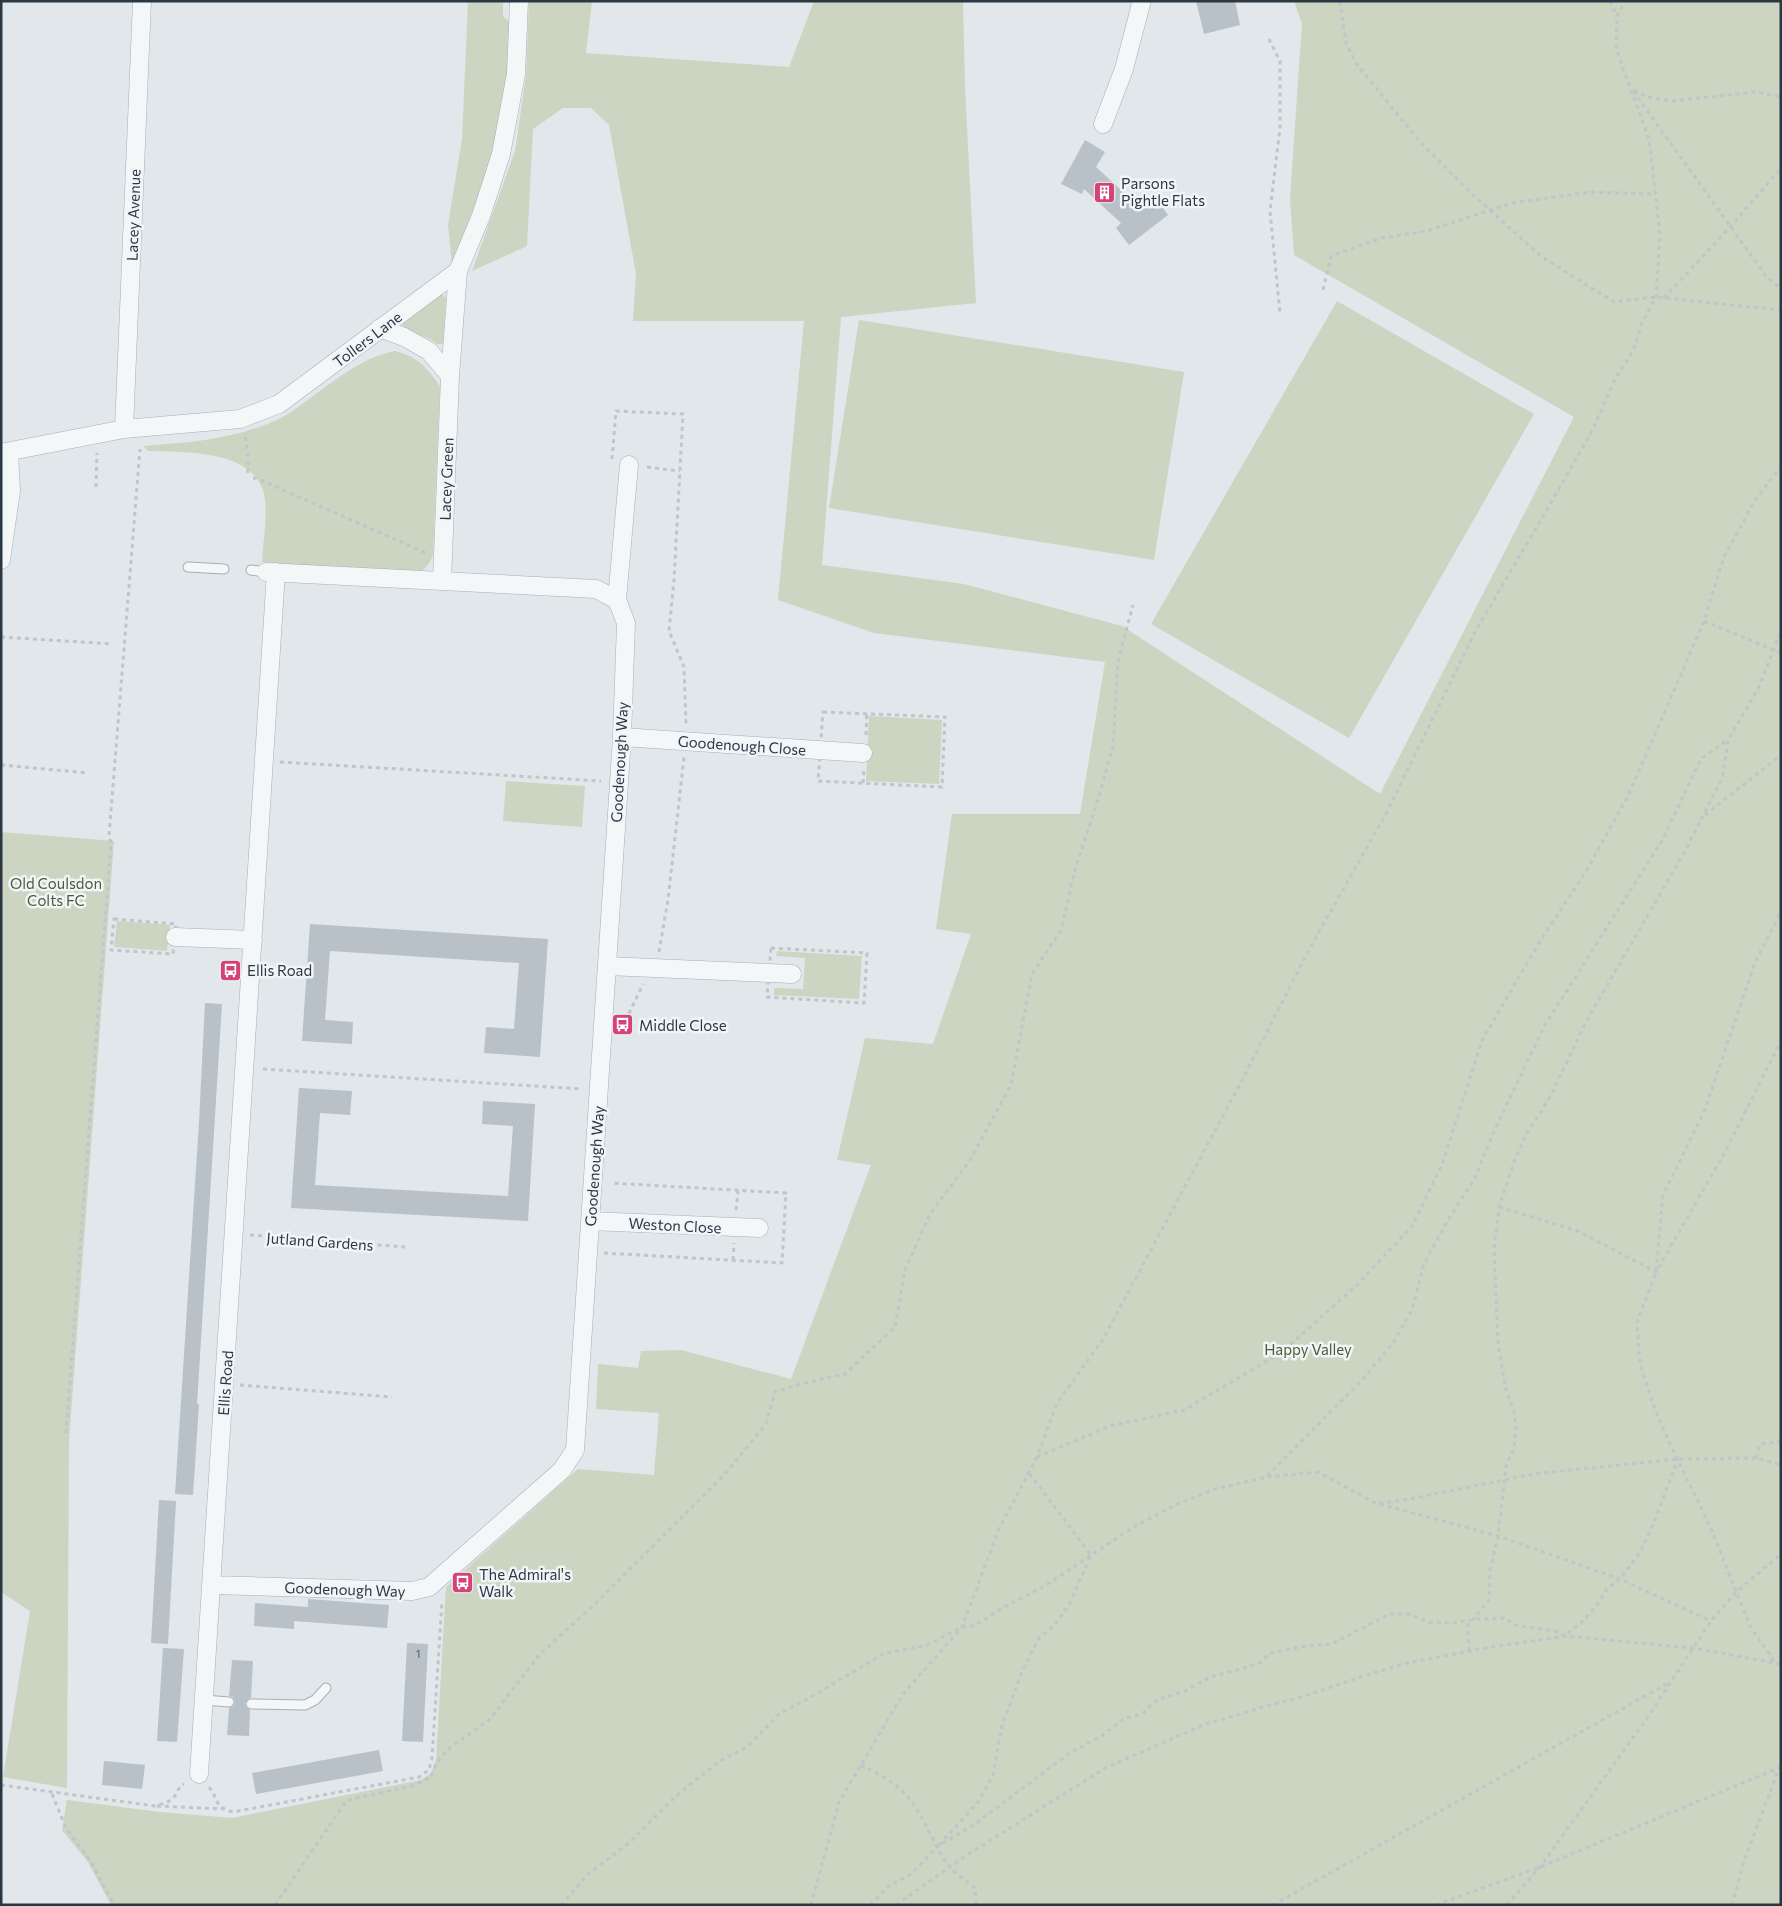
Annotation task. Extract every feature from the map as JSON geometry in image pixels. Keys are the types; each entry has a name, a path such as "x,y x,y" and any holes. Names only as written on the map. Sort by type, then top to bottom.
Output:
{"street":[{"name":"Lacey Avenue","path":"124,429 142,1"},
{"path":"458,271 481,216 501,154 516,74 519,1"},
{"path":"1102,124 1124,69 1141,4 1140,1"},
{"name":"Tollers Lane","path":"5,453 124,429 240,419 279,404 458,271"},
{"name":"Lacey Green","path":"442,581 450,376 458,271"},
{"path":"380,328 404,337 429,351 450,376"},
{"path":"1,560 11,491 5,453"},
{"name":"Goodenough Way","path":"211,1585 412,1591 428,1587 562,1470 575,1450 622,737 626,623 617,600 629,465"},
{"name":"Ellis Road","path":"199,1774 265,761 264,572 442,581"},
{"path":"442,581 596,589 617,600"},
{"name":"Goodenough Close","path":"622,737 863,753"},
{"path":"175,930 253,940"},
{"path":"606,966 792,974"},
{"name":"Weston Close","path":"590,1221 759,1228"}],"lane":[{"path":"188,567 224,569"},
{"path":"251,1704 305,1705 315,1700 326,1688"},
{"path":"204,1700 229,1702"}],"path":[{"path":"1610,1 1617,16"},
{"path":"810,1905 839,1802 903,1694 962,1627 999,1529 1037,1457 1057,1403 1103,1339 1175,1207 1310,948 1388,810 1475,632 1496,594 1526,548 1593,429 1615,379 1633,351 1642,323 1656,296 1660,234 1649,140 1616,49 1617,16 1625,1"},
{"path":"1340,2 1346,43 1356,63 1419,141 1542,257 1614,302 1656,296 1781,310"},
{"path":"1268,39 1280,61 1280,128 1270,211 1280,313"},
{"path":"1631,88 1647,98 1672,101 1755,92 1781,97"},
{"path":"1631,88 1766,276 1781,289"},
{"path":"1664,298 1731,226 1781,168"},
{"path":"1324,290 1331,256 1382,238 1427,231 1512,204 1590,192 1655,194"},
{"path":"240,419 248,452 248,473"},
{"path":"96,487 98,435"},
{"path":"66,1433 111,843 109,836 140,449"},
{"path":"1037,1457 1110,1426 1184,1410 1282,1352 1358,1284 1413,1225 1442,1162 1482,1040 1537,946 1584,873 1628,796 1704,621 1724,557 1754,502 1781,466"},
{"path":"253,478 443,560"},
{"path":"275,1905 346,1800 412,1786 431,1777 436,1764 447,1750 490,1719 539,1654 597,1602 725,1474 766,1424 775,1392 845,1374 895,1327 905,1270 930,1214 970,1160 1011,1085 1032,974 1060,930 1076,869 1113,746 1118,661 1133,605"},
{"path":"1704,621 1781,653"},
{"path":"1469,1651 1468,1625 1489,1600 1490,1570 1498,1536 1506,1466 1514,1448 1516,1429 1514,1412 1506,1390 1498,1344 1494,1249 1499,1207 1514,1162 1529,1129 1553,1091 1587,1020 1685,851 1702,817 1722,776 1728,740 1758,689 1781,631"},
{"path":"1,637 111,644"},
{"path":"1266,1477 1363,1379 1393,1343 1412,1310 1424,1264 1449,1218 1474,1180 1495,1129 1545,1025 1661,842 1701,759 1728,740"},
{"path":"1702,817 1781,756"},
{"path":"265,761 619,782"},
{"path":"1,765 88,773"},
{"path":"1656,1272 1663,1195 1704,1112 1756,960 1781,912"},
{"path":"114,919 175,930 173,954 111,950 114,919"},
{"path":"104,933 112,934"},
{"path":"771,948 867,953 864,1003 767,997 769,974 771,948"},
{"path":"1774,1662 1750,1626 1710,1526 1653,1404 1640,1364 1637,1322 1656,1272 1725,1152 1781,1041"},
{"path":"245,1067 599,1090"},
{"path":"1499,1207 1578,1231 1656,1272"},
{"name":"Jutland Gardens","path":"234,1234 405,1247"},
{"path":"225,1384 392,1397"},
{"path":"1756,1458 1760,1444 1781,1441"},
{"path":"1377,1504 1505,1481 1533,1474 1678,1459 1756,1458 1781,1464"},
{"path":"937,1847 974,1824 1071,1752 1100,1737 1125,1718 1142,1714 1157,1700 1185,1691 1210,1677 1258,1664 1271,1653 1305,1646 1331,1644 1390,1614 1408,1614 1429,1622 1445,1623 1504,1618 1515,1625 1555,1631 1564,1636 1581,1623 1597,1605 1607,1589 1620,1579 1641,1551 1678,1459"},
{"path":"561,1905 587,1875 629,1843 676,1796 720,1761 747,1747 780,1714 883,1654 927,1645 962,1627 974,1626 1006,1606 1043,1587 1134,1526 1175,1505 1215,1489 1266,1477 1318,1472 1377,1504 1498,1536 1620,1579 1711,1621"},
{"path":"1029,1473 1091,1555"},
{"path":"1507,1905 1540,1867 1645,1721 1711,1621 1736,1592 1781,1554"},
{"path":"870,1905 889,1886 911,1874 979,1801 993,1775 1001,1729 1022,1671 1039,1638 1054,1626 1069,1605 1091,1555"},
{"path":"1,1785 52,1794 155,1806 233,1812 419,1776 429,1770 432,1758 443,1575"},
{"path":"896,1905 950,1867 1105,1768 1206,1724 1302,1697 1407,1663 1566,1636 1692,1648 1781,1664"},
{"path":"1273,1905 1670,1682"},
{"path":"1732,1905 1744,1861 1781,1763"},
{"path":"861,1765 881,1776 906,1794 922,1817 937,1847 950,1867 975,1888 976,1905"},
{"path":"1436,1905 1540,1867 1780,1768"},
{"path":"155,1806 167,1802 174,1797 179,1786 199,1774 215,1794 217,1805 224,1810"},
{"path":"52,1794 66,1828 91,1862 114,1905"}],"green space":[{"path":"468,1 503,1 503,16 511,24 510,63 495,152 452,264 448,225 462,139"},
{"name":"Happy Valley","path":"529,1 592,1 586,53 789,67 814,1 963,1 965,88 976,303 841,317 822,565 964,584 1122,626 1380,794 1574,417 1294,255 1290,198 1302,24 1294,1 1781,1 1781,1905 111,1905 88,1862 62,1830 67,1800 160,1812 232,1818 421,1780 431,1773 436,1760 446,1587 578,1469 654,1475 659,1413 596,1409 598,1364 638,1368 641,1351 681,1350 791,1379 871,1165 837,1160 865,1038 933,1044 971,934 936,929 952,814 1080,814 1105,662 874,633 778,600 804,321 633,321 636,274 609,125 591,108 563,108 533,129 527,246 472,271 515,151 526,76"},
{"path":"441,294 446,298 443,344 437,344 430,339 403,329 403,324"},
{"path":"1337,301 1534,414 1349,738 1151,624"},
{"path":"859,320 1184,372 1154,560 829,508"},
{"path":"395,351 416,360 440,386 433,555 426,567 416,574 262,562 265,500 260,483 250,471 236,462 218,457 200,453 148,451 144,446 232,435 266,424 288,414 359,365 382,354"},
{"path":"869,716 942,720 939,784 866,781"},
{"path":"506,781 585,786 582,827 503,821"},
{"name":"Old Coulsdon Colts FC","path":"1,832 114,841 69,1440 67,1788 3,1777 30,1611 1,1592"},
{"path":"117,921 170,925 167,951 114,947"},
{"path":"777,951 862,956 859,999 774,995 774,988 803,989 805,958 776,956"}],"building":[{"path":"1196,1 1235,1 1240,25 1204,34"},
{"name":"Parsons Pightle Flats","path":"1085,140 1105,152 1096,167 1141,208 1156,198 1168,215 1129,245 1116,228 1121,223 1084,189 1082,194 1061,184"},
{"path":"310,924 548,939 540,1057 484,1053 486,1027 514,1029 519,963 330,951 325,1020 353,1022 352,1044 302,1041"},
{"path":"205,1003 222,1004 193,1495 175,1494"},
{"path":"299,1088 352,1091 350,1115 320,1113 315,1185 508,1196 513,1126 482,1124 483,1101 535,1104 528,1221 291,1208"},
{"path":"159,1500 176,1501 168,1644 151,1643"},
{"path":"308,1599 389,1605 387,1628 294,1621 294,1629 254,1626 255,1603 308,1607"},
{"path":"407,1643 428,1644 423,1742 402,1741"},
{"path":"163,1648 184,1649 177,1742 157,1741"},
{"path":"232,1660 253,1661 251,1698 245,1703 246,1707 250,1710 249,1736 227,1735 229,1708 234,1706 235,1702 233,1697 229,1696"},
{"path":"379,1750 383,1771 256,1794 252,1773"},
{"path":"104,1761 145,1765 142,1789 102,1785"}],"place":[{"name":"Parsons Pightle Flats","path":"1105,192"},
{"name":"Ellis Road","path":"231,970"},
{"name":"Middle Close","path":"623,1025"},
{"name":"The Admiral's Walk","path":"463,1583"}]}
